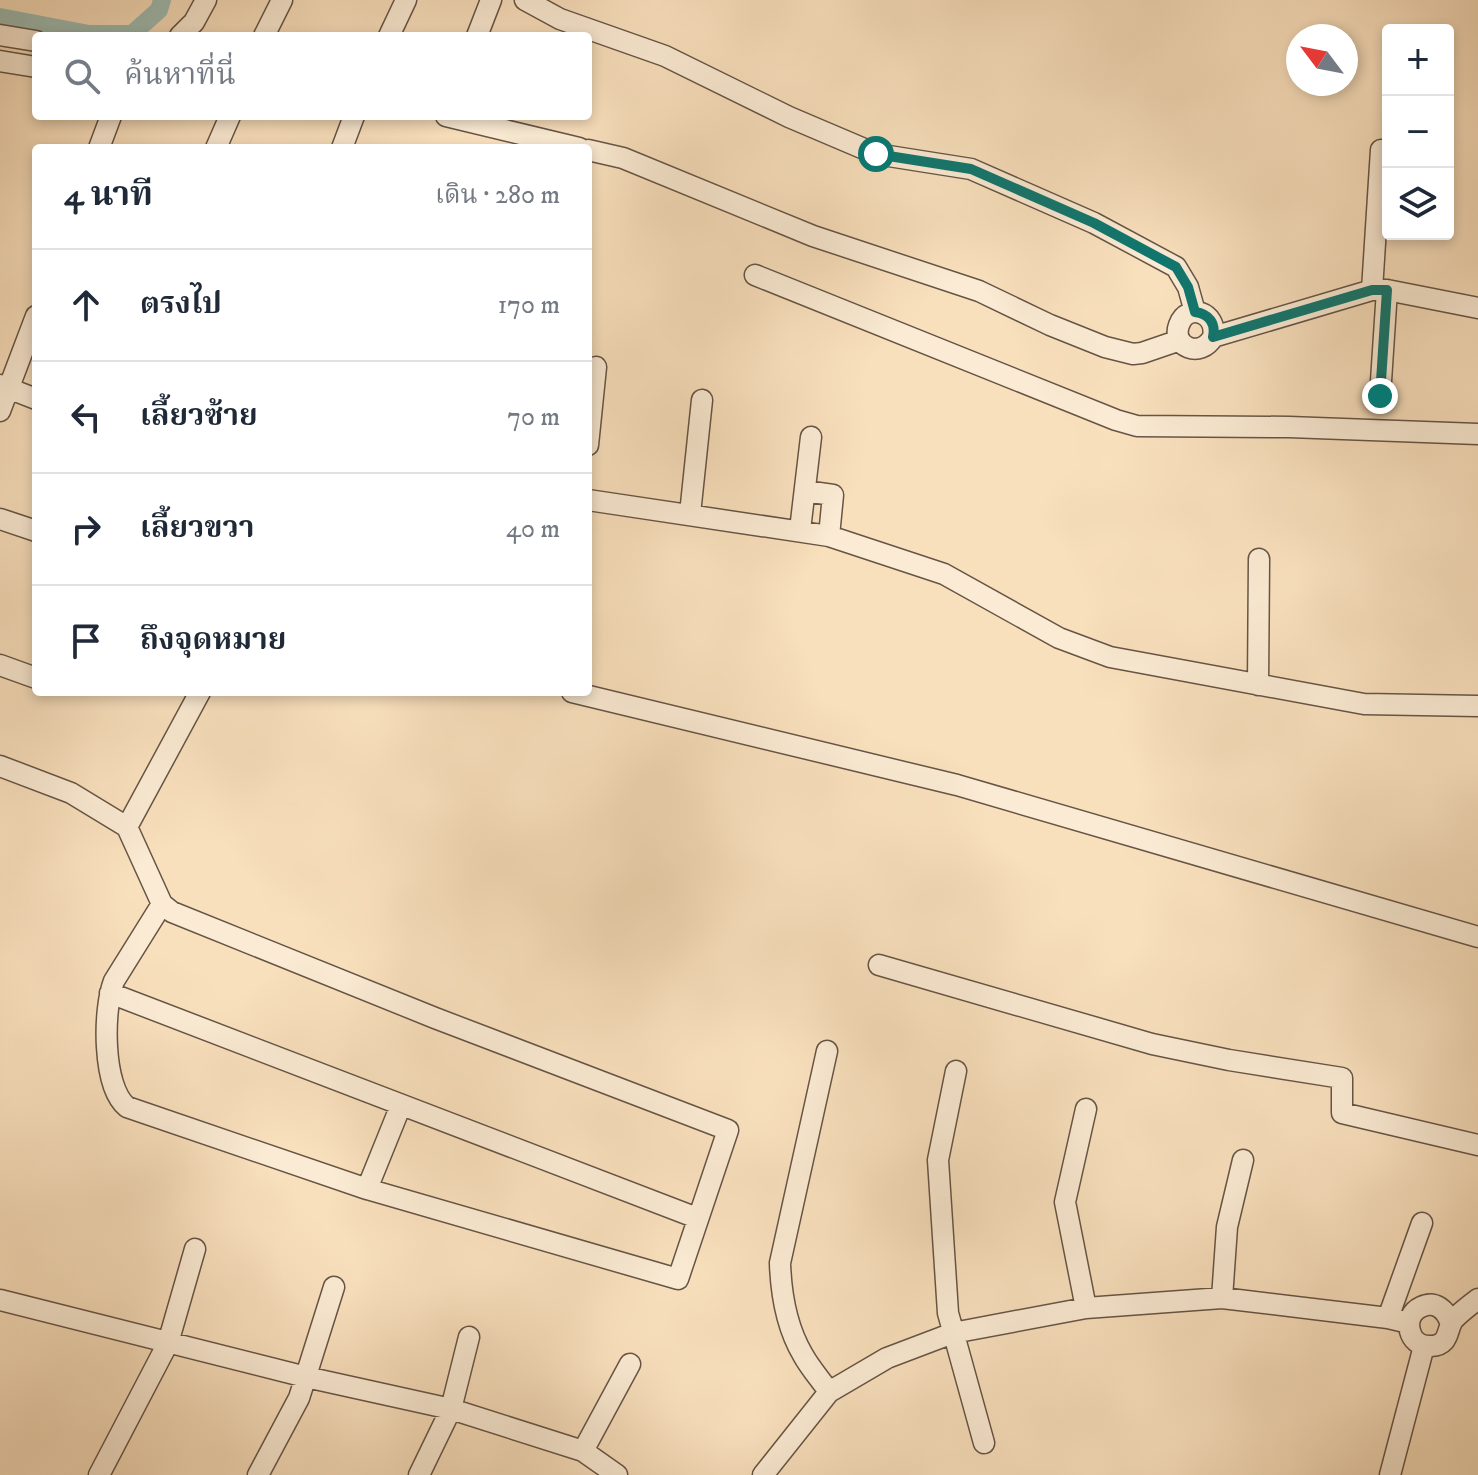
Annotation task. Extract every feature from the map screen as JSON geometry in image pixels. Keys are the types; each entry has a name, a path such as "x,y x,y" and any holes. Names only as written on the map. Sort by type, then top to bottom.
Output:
{"street":[{"path":"184,32 194,22 206,0"},
{"path":"266,32 282,0"},
{"path":"391,32 406,0"},
{"path":"479,32 491,0"},
{"path":"525,0 560,19 665,56 789,117 876,154 971,169 1094,223 1176,267 1188,287 1195,312"},
{"path":"0,35 32,40"},
{"path":"0,61 32,66"},
{"path":"100,144 110,120"},
{"path":"218,144 228,120"},
{"path":"344,144 352,120"},
{"path":"463,120 562,144"},
{"path":"1380,396 1381,150"},
{"path":"592,151 623,158 813,236 979,291 1105,347 1133,354 1180,340"},
{"path":"755,275 1137,426 1289,427 1478,434"},
{"path":"1213,337 1380,290 1478,308"},
{"path":"1195,312 1211,320 1214,331 1210,342 1200,349 1188,348 1178,334 1180,322 1195,312"},
{"path":"0,411 4,387 32,325"},
{"path":"592,406 596,367"},
{"path":"4,387 32,398"},
{"path":"690,514 702,400"},
{"path":"800,530 811,437"},
{"path":"805,491 833,495 829,536"},
{"path":"592,501 829,536 944,574 1059,638 1110,657 1364,704 1478,706"},
{"path":"0,519 32,530"},
{"path":"1258,685 1259,559"},
{"path":"2,672 32,677"},
{"path":"127,827 198,696"},
{"path":"589,696 957,785 1478,937"},
{"path":"0,766 71,793 127,827 162,904 172,912 435,1018 728,1130 678,1279 367,1189 127,1107 119,1101 115,1091 109,1061 106,1029 110,993 114,981 162,904"},
{"path":"879,965 1152,1044 1342,1078 1342,1113 1478,1145"},
{"path":"110,993 697,1218"},
{"path":"827,1051 780,1263 781,1293 791,1326 802,1354 829,1392"},
{"path":"956,1071 938,1160 948,1313 984,1443"},
{"path":"367,1189 401,1105"},
{"path":"1086,1109 1065,1202 1086,1308"},
{"path":"1222,1298 1227,1227 1243,1160"},
{"path":"1388,1318 1422,1223"},
{"path":"99,1475 168,1343 195,1249"},
{"path":"258,1475 299,1398 334,1287"},
{"path":"763,1475 829,1392 887,1358 953,1333 1086,1308 1222,1298 1409,1323"},
{"path":"1450,1322 1478,1299"},
{"path":"0,1300 306,1377 451,1409 583,1451 617,1475"},
{"path":"1432,1305 1444,1310 1450,1329 1443,1341 1424,1346 1413,1338 1409,1323 1419,1308 1432,1305"},
{"path":"419,1475 451,1409 469,1337"},
{"path":"1390,1475 1424,1346"},
{"path":"583,1451 630,1364"}],"waterway":[{"path":"134,32 159,10 162,0"},
{"path":"0,17 79,32"}],"route":[{"path":"876,154 971,169 1094,223 1176,267 1188,287 1195,312 1206,316 1214,325 1213,337 1372,290 1387,290 1380,396"}]}
